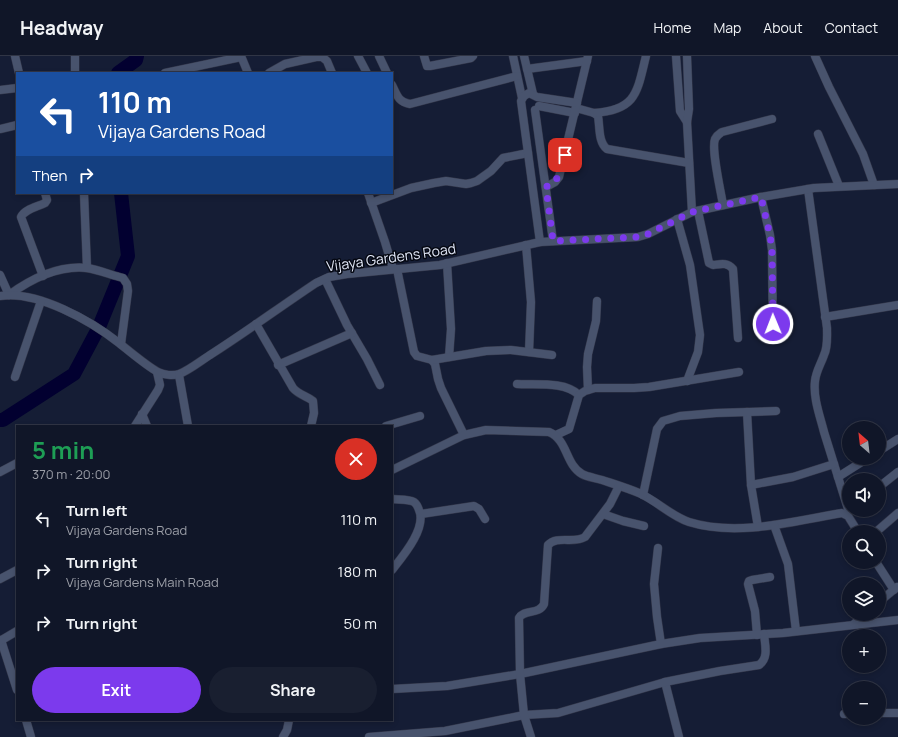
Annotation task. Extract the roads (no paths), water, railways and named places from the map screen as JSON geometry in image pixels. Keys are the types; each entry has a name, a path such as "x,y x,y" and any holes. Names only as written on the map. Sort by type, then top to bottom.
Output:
{"street":[{"path":"15,56 19,72"},
{"path":"75,56 75,72"},
{"path":"169,72 241,56 248,72"},
{"path":"358,56 366,72"},
{"path":"379,56 387,72"},
{"path":"424,56 427,66 471,58 474,56"},
{"path":"513,56 522,102 540,242"},
{"path":"524,56 535,95 539,100 537,108 553,241"},
{"path":"522,102 527,94 535,95 594,113 608,112 634,98 646,56"},
{"path":"676,56 680,111 687,122"},
{"path":"687,56 689,108 687,122 689,163 695,211 709,262 712,265 730,265 733,269 738,338"},
{"path":"815,56 829,88 863,154 874,185"},
{"path":"271,72 285,64 322,57 327,61 332,72"},
{"path":"527,69 588,58 559,177 555,182 546,187"},
{"path":"393,87 397,97 403,103 410,104 517,76"},
{"path":"0,90 16,88"},
{"path":"522,102 529,112 537,108 576,108"},
{"path":"594,113 598,116 602,146 607,149 689,163"},
{"path":"723,205 716,158 715,140 717,136 722,132 772,119"},
{"path":"0,129 16,125"},
{"path":"818,134 839,186"},
{"path":"371,203 411,188 427,184 446,181 466,184 471,183 491,172 503,158 528,153"},
{"name":"Vijaya Gardens Road","path":"179,374 316,283 325,279 347,274 422,267 447,263 540,242 638,237 648,234 695,211 808,189 839,186 898,184"},
{"path":"808,189 825,317 827,348 817,370 815,388 819,415 842,492"},
{"path":"43,276 21,217 22,214 27,211 45,203 47,200 45,194"},
{"path":"84,194 87,268"},
{"path":"368,194 395,269 414,352 417,356 432,360 498,350 552,355"},
{"path":"761,197 772,250 773,339"},
{"path":"677,219 690,265 700,335 698,352 687,381"},
{"path":"526,245 531,302 529,352"},
{"path":"447,263 452,329 449,357"},
{"path":"4,296 24,284 58,270 87,268 123,278 127,284 128,291 119,343"},
{"path":"0,275 4,296"},
{"path":"325,279 380,385"},
{"path":"4,296 21,296 41,301 69,312 119,343 157,372 167,375 179,374 188,425"},
{"path":"15,377 41,301"},
{"path":"588,390 588,354 596,321 597,301"},
{"path":"825,317 898,305"},
{"path":"256,324 278,365 293,388 298,393 313,401 314,413 311,425"},
{"path":"278,365 352,333"},
{"path":"432,360 435,364 441,388 464,435"},
{"path":"136,425 158,390 160,385 157,372"},
{"path":"556,435 569,429 579,395 588,390 595,388 634,388 739,372"},
{"path":"517,384 563,387 575,391 579,395"},
{"path":"643,495 657,429 663,421 684,416 716,412 776,411"},
{"path":"747,412 751,485 758,527"},
{"path":"142,414 147,425"},
{"path":"389,425 420,416"},
{"path":"393,470 464,435 486,430 549,432 556,435 562,441 575,468 582,475 643,495 677,516 690,522 724,528 746,529 774,525 842,511"},
{"path":"886,447 898,439"},
{"path":"0,472 16,464"},
{"path":"751,485 793,477 834,464"},
{"path":"838,477 857,465"},
{"path":"886,481 898,472"},
{"path":"531,737 524,714 520,674 520,615 537,611 544,604 548,545 550,542 555,540 581,539 590,532 610,504 619,486"},
{"path":"393,499 413,502 416,504 420,514 420,524 411,545 393,569"},
{"path":"420,514 474,506 479,509 485,520"},
{"path":"603,514 644,526"},
{"path":"885,525 898,514"},
{"path":"774,525 788,564 796,632"},
{"path":"658,548 655,590 661,644"},
{"path":"881,569 896,588 886,596"},
{"path":"0,579 16,571"},
{"path":"369,737 445,731 524,714 564,712 665,682 758,665 765,658 761,634 748,584 749,581 752,580 770,578"},
{"path":"393,689 447,686 520,674 661,644 700,638 796,632 898,620"},
{"path":"854,624 857,621"},
{"path":"16,632 1,640 16,687"},
{"path":"665,682 679,737"},
{"path":"886,713 898,713"},
{"path":"26,721 31,737"},
{"path":"283,737 287,730 289,721"}],"waterway":[{"path":"119,72 136,60 137,56"},
{"path":"0,420 3,420 74,374 99,327 128,256 121,194"}]}
